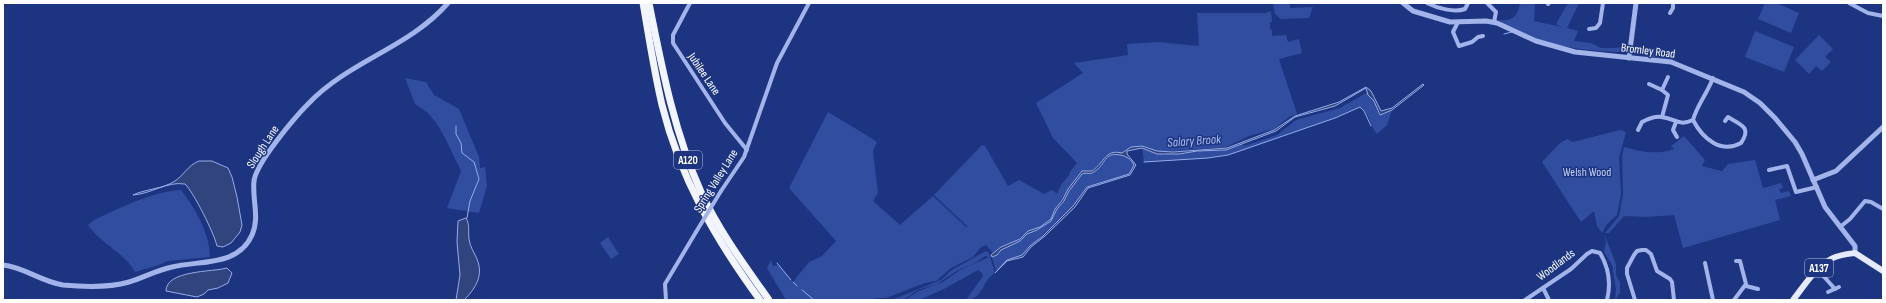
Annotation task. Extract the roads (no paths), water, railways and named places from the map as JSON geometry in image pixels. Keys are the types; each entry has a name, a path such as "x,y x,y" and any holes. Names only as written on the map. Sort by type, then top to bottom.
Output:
{"highway":[{"name":"A120","path":"643,3 662,106 689,184 718,239 760,300"},
{"name":"A120","path":"649,3 671,108 688,160 702,194 726,236 769,300"}],"main road":[{"name":"A137","path":"1794,300 1818,270 1831,258 1855,253"},
{"path":"1855,253 1883,271"}],"street":[{"name":"Slough Lane","path":"3,265 18,268 55,284 102,286 125,283 172,266 218,261 233,255 246,244 254,228 256,213 254,186 256,173 291,123 328,85 418,32 448,3"},
{"name":"Jubilee Lane","path":"690,3 673,35 672,43 711,102 747,150"},
{"name":"Spring Valley Lane","path":"666,300 665,284 747,150 777,63 809,3"},
{"name":"Bromley Road","path":"1404,3 1416,12 1442,20 1458,22 1494,22 1528,38 1550,46 1594,55 1671,62 1749,94 1775,118 1795,142 1825,207 1855,246 1855,253"},
{"path":"1427,3 1434,7 1458,11 1464,9 1468,3"},
{"path":"1488,3 1495,10 1494,22"},
{"path":"1589,29 1597,30 1600,23 1603,3"},
{"path":"1629,58 1636,3"},
{"path":"1670,13 1673,8 1673,3"},
{"path":"1849,3 1868,13 1883,16"},
{"path":"1458,22 1453,32 1459,46 1472,42 1478,37 1483,36"},
{"path":"1662,90 1668,76"},
{"path":"1693,120 1700,102 1713,78"},
{"path":"1649,84 1662,90 1668,95 1662,117"},
{"path":"1638,130 1642,122 1662,117 1681,124 1693,120"},
{"path":"1693,120 1712,144 1721,147 1741,143 1746,134 1746,130 1743,126 1728,117"},
{"path":"1676,122 1673,130 1677,137"},
{"path":"1813,180 1836,171 1883,127"},
{"path":"1769,170 1787,166 1796,192 1816,187"},
{"path":"1840,227 1850,219 1862,201 1871,202 1883,209"},
{"path":"1635,300 1627,274 1627,268 1637,251 1642,250 1646,250 1651,254 1657,271 1670,279 1672,282 1674,300"},
{"name":"Woodlands","path":"1525,300 1571,269 1587,254 1596,252 1600,253 1605,261 1608,271 1609,292 1607,300"},
{"path":"1734,300 1746,286 1746,280 1739,260"},
{"path":"1705,263 1713,300"},
{"path":"1818,270 1837,288 1828,292"},
{"path":"1746,286 1758,289"},
{"path":"1543,288 1550,300"}],"waterway":[{"name":"Salary Brook","path":"1504,34 1512,32"},
{"path":"1144,162 1208,158 1228,155 1335,118 1360,107 1364,111 1371,126"},
{"path":"456,126 456,134 461,143 462,153 474,162 479,179 470,201 467,218"},
{"path":"777,263 791,280"},
{"path":"793,282 797,286"},
{"path":"802,290 814,300"}],"park label":[{"name":"Welsh Wood","path":"1587,172"}]}
